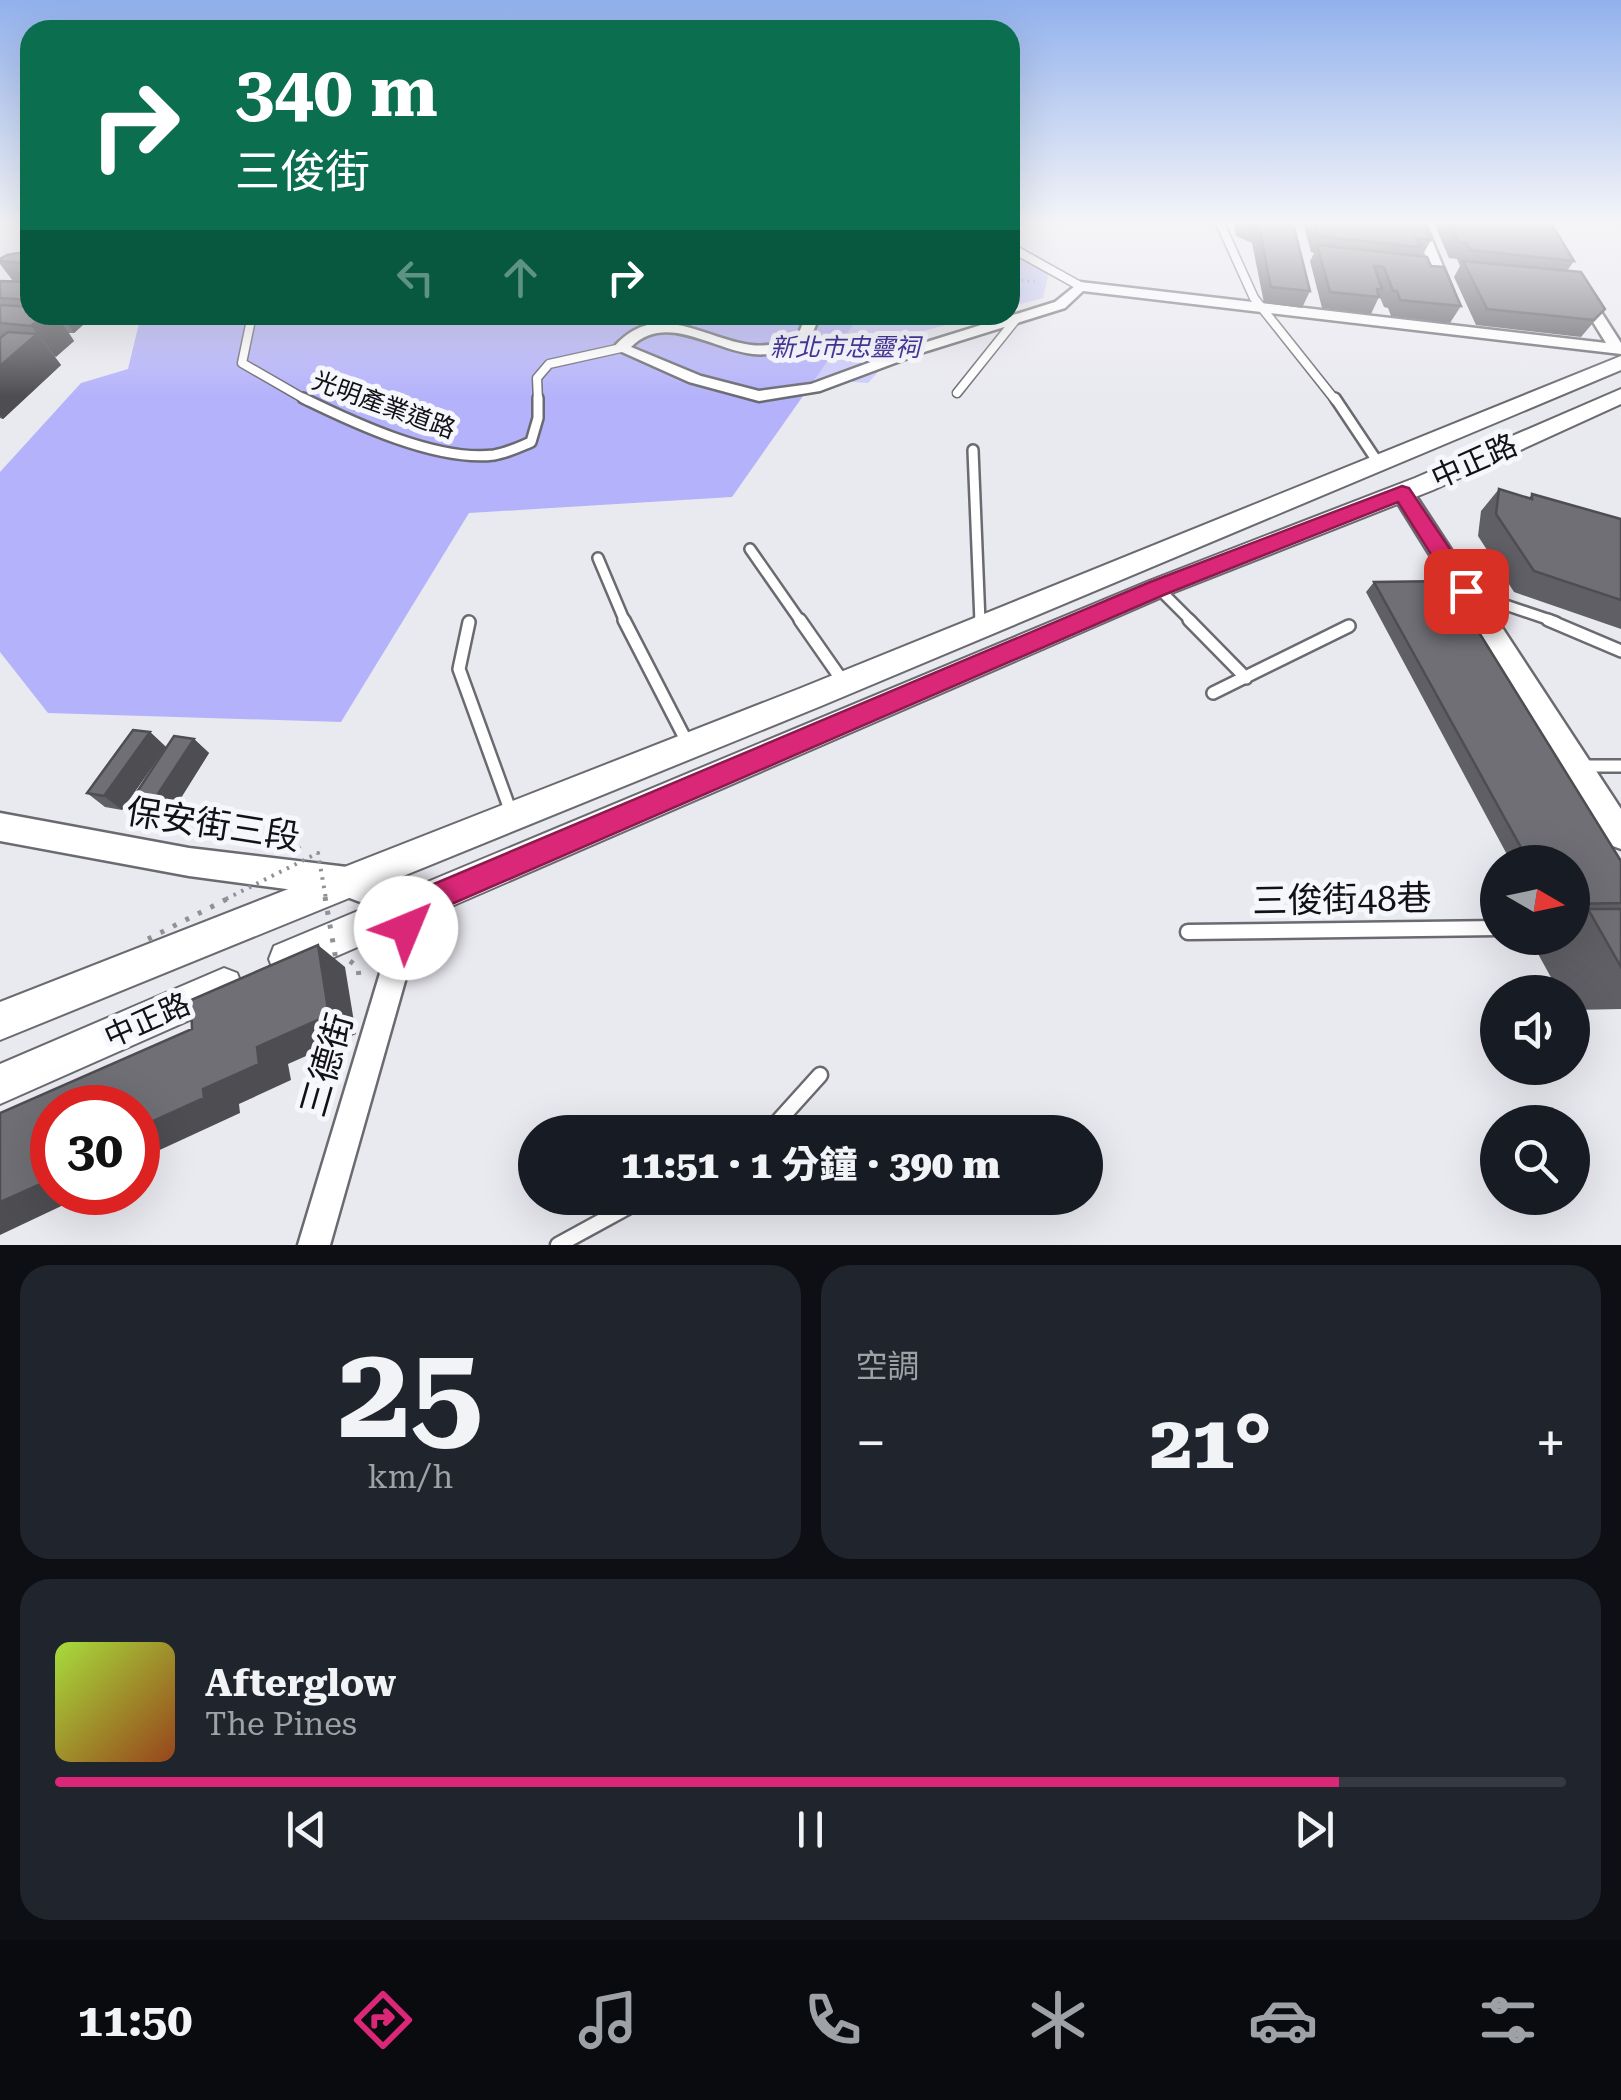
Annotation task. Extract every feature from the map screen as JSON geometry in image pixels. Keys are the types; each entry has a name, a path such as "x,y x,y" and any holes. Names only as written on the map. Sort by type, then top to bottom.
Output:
{"main road":[{"name":"中正路","path":"0,1021 844,683 1377,462 1619,352"},
{"name":"中正路","path":"0,1084 1158,588 1402,492 1619,400"},
{"path":"1377,462 1402,492"}],"street":[{"path":"1442,281 1462,330"},
{"path":"1578,285 1619,352"},
{"path":"1020,317 1060,305 1080,286 1619,352"},
{"path":"1308,293 1312,315"},
{"path":"809,325 803,341 772,351 741,348 680,328 654,329 630,337 621,348 695,379 759,396 814,388 996,325"},
{"path":"1402,492 1621,835"},
{"name":"保安街三段","path":"0,827 189,862 347,882 413,907"},
{"name":"三德街","path":"314,1245 413,907"}],"lane":[{"path":"1071,281 1080,286"},
{"path":"1245,281 1320,377 1377,462"},
{"name":"光明產業道路","path":"250,325 242,362 273,385 352,420 422,444 450,452 491,456 531,442 538,418 537,378 549,364 621,348"},
{"path":"957,393 1010,325"},
{"path":"973,450 980,626"},
{"path":"750,548 844,683"},
{"path":"598,558 617,606 689,746"},
{"path":"1158,588 1246,678"},
{"path":"1466,591 1581,630 1621,652"},
{"path":"470,622 459,668 513,818"},
{"path":"1213,693 1348,626"},
{"path":"1577,766 1621,766"},
{"name":"三俊街48巷","path":"1188,932 1480,928"},
{"path":"784,1115 820,1074"},
{"path":"558,1245 613,1215"}],"path":[{"path":"282,843 318,854"},
{"path":"148,939 318,854"},
{"path":"318,854 337,965 352,962 359,977"}],"green space":[{"path":"1020,281 1047,281 1043,298 1020,304"},
{"name":"新北市忠靈祠","path":"595,325 946,325 913,334 868,383 727,373"}],"shaded area":[{"path":"139,325 853,325 732,497 469,513 341,722 48,713 0,652 0,472 81,383 128,369"}],"building":[{"path":"0,281 20,282 20,299 0,298"},
{"path":"1270,281 1308,281 1310,291 1271,287"},
{"path":"1327,281 1379,281 1382,289 1377,289 1379,297 1330,292"},
{"path":"1389,281 1450,281 1461,306 1400,300 1397,291 1393,291"},
{"path":"1473,281 1587,281 1605,309 1594,320 1487,309"},
{"path":"0,305 20,306 20,325 0,323"},
{"path":"8,332 37,334 0,366 0,338"},
{"path":"1499,489 1532,499 1532,494 1621,519 1621,600 1534,571 1496,514"},
{"path":"1447,581 1621,861 1621,903 1590,904 1590,845 1520,845 1374,582"},
{"path":"133,730 150,732 104,796 87,793"},
{"path":"174,736 194,739 152,803 131,801"},
{"path":"1590,909 1621,909 1621,967 1590,913"},
{"path":"318,945 329,1015 257,1047 259,1064 203,1089 204,1098 160,1118 160,1085 64,1085 192,1029 191,1000"},
{"path":"30,1100 30,1189 0,1202 0,1113"}],"route":[{"path":"406,928 413,907 1158,588 1402,492 1466,591"}]}
